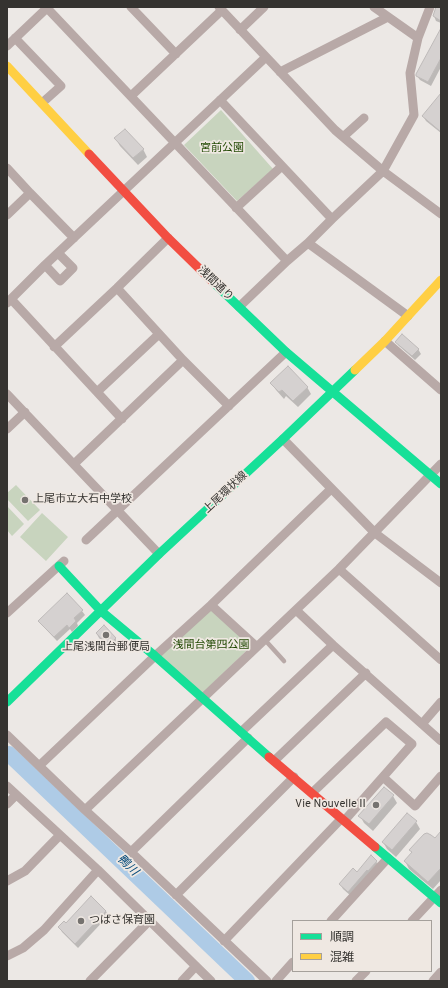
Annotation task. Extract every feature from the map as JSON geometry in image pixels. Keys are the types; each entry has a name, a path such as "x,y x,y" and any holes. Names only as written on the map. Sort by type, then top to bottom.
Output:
{"street":[{"path":"130,7 176,54"},
{"path":"240,30 264,7"},
{"path":"374,7 418,38"},
{"path":"239,307 383,171 414,115 410,73 418,38 430,7"},
{"path":"7,46 48,8 287,261"},
{"path":"131,96 221,9 334,130 383,171 441,214"},
{"path":"280,72 388,17"},
{"path":"16,38 61,86 42,103"},
{"path":"122,419 9,301 45,265 266,56"},
{"name":"浅間通り","path":"7,66 168,238 239,307 286,352 441,484"},
{"path":"220,100 332,219"},
{"path":"344,137 364,118"},
{"path":"236,208 282,166"},
{"path":"7,168 74,238"},
{"path":"7,215 30,193"},
{"path":"54,347 168,238"},
{"path":"308,243 408,316"},
{"path":"45,265 60,280 73,268 58,253"},
{"name":"上尾環状線","path":"7,702 159,554 283,439 385,341 441,280"},
{"path":"117,288 183,360 229,406"},
{"path":"97,392 159,334"},
{"path":"385,341 440,388"},
{"path":"86,540 286,352"},
{"path":"74,464 183,360"},
{"path":"7,394 159,554"},
{"path":"7,429 25,412"},
{"path":"283,439 374,533 441,583"},
{"path":"85,810 339,569 441,464"},
{"path":"39,766 211,605 331,489"},
{"path":"7,614 62,564 101,611 155,656 274,761 438,900"},
{"path":"339,569 441,660"},
{"path":"211,605 258,647"},
{"path":"296,610 441,741"},
{"path":"131,852 333,645"},
{"path":"274,761 366,673"},
{"path":"422,724 441,702"},
{"path":"224,941 343,820 383,778 412,744 386,722 312,793"},
{"path":"7,735 267,981"},
{"path":"383,778 415,806 441,776"},
{"path":"176,894 294,778"},
{"path":"7,786 98,870 211,981"},
{"path":"7,804 16,795"},
{"path":"7,881 25,871 60,835"},
{"path":"332,920 388,858"},
{"path":"7,956 23,948 44,930 98,870"},
{"path":"413,920 438,900 441,890"},
{"path":"90,981 149,921"},
{"path":"276,981 292,963"},
{"path":"182,981 196,966"},
{"path":"356,981 365,972"},
{"path":"433,981 441,972"}],"lane":[{"path":"265,640 284,661"}],"green space":[{"name":"宮前公園","path":"221,110 273,169 237,201 184,145"},
{"path":"16,485 40,510 28,521 7,499 7,493"},
{"path":"7,506 24,524 12,536 7,530"},
{"path":"42,513 68,537 46,561 20,537"},
{"name":"浅間台第四公園","path":"210,608 252,645 202,694 160,656"}],"building":[{"path":"436,7 441,7 441,21 433,16"},
{"path":"441,28 441,58 428,82 416,76 416,74"},
{"path":"441,93 441,132 422,116"},
{"path":"125,129 144,149 133,158 114,138"},
{"path":"402,334 419,349 412,356 395,342"},
{"path":"288,366 308,387 293,401 282,390 279,392 270,383"},
{"path":"67,593 83,610 74,618 76,621 69,628 67,625 54,637 38,621"},
{"path":"104,625 116,638 108,646 96,633"},
{"name":"Vie NouvelleⅡ","path":"384,787 394,795 369,824 358,816"},
{"path":"407,813 417,821 392,850 382,842"},
{"path":"441,831 441,868 428,882 404,861 412,852 409,850 424,834 427,833 435,838"},
{"path":"371,855 377,861 348,892 339,884 353,868 357,872"},
{"path":"91,896 106,911 75,944 58,927 64,921 66,923"}],"waterway":[{"name":"鴨川","path":"9,754 247,981"}],"traffic: fast":[{"path":"213,282 286,352 441,484"},
{"path":"7,702 159,554 355,370"},
{"path":"59,566 101,611 155,656 269,757"},
{"path":"375,847 441,903"}],"traffic: slow":[{"path":"7,66 89,154"},
{"path":"355,370 385,341 441,280"}],"traffic: jam":[{"path":"89,154 168,238 213,282"},
{"path":"269,757 375,847"}],"place":[{"name":"上尾市立大石中学校","path":"25,500"},
{"name":"上尾浅間台郵便局","path":"106,635"},
{"name":"Vie NouvelleⅡ","path":"376,805"},
{"name":"つばさ保育園","path":"81,921"}]}
